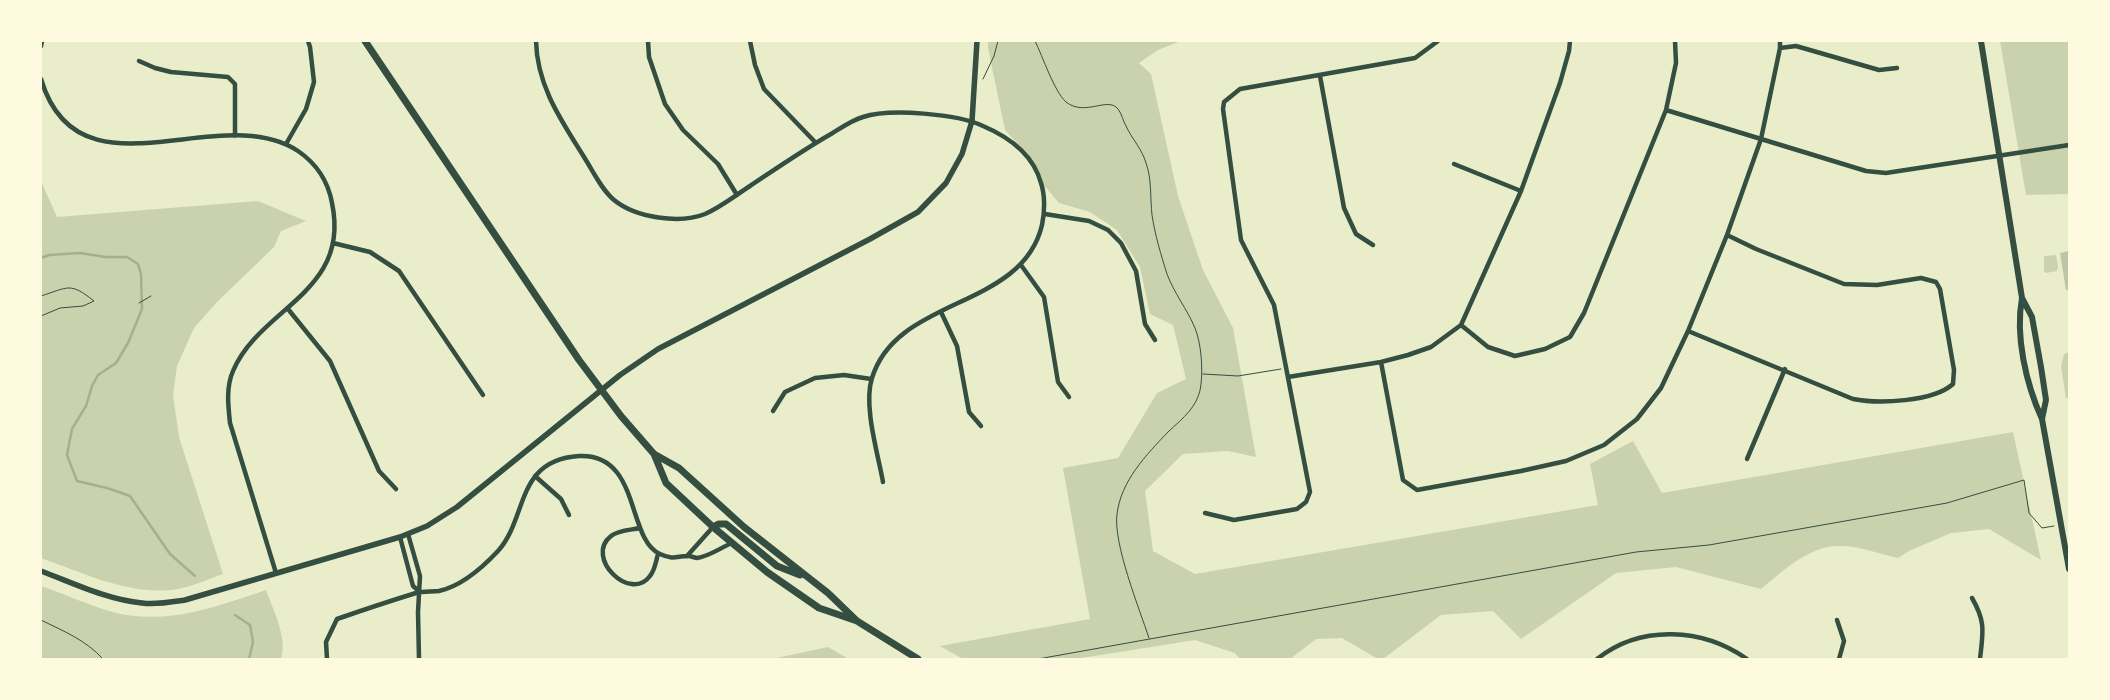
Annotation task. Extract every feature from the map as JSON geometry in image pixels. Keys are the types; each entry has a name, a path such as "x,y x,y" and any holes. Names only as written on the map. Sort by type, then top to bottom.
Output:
{"main road":[{"path":"365,41 579,360 620,416 654,454 666,482 713,527 767,572 819,608 857,621 918,659"},
{"path":"1981,41 2022,298 2019,324 2028,379 2033,398 2042,419 2066,539 2069,569"},
{"path":"2022,298 2032,317 2038,350 2046,400 2042,419"},
{"path":"654,454 679,468 744,526 828,592 857,621"},
{"path":"713,527 726,524 777,566 807,577"}],"street":[{"path":"41,46 42,41"},
{"path":"286,144 306,109 314,82 308,41"},
{"path":"536,41 536,54 550,102 602,186 614,201 641,215 671,219 704,214 737,195 816,143 860,118 881,112 972,120 999,133 1026,152 1041,182 1045,214 1038,242 1021,265 1000,281 908,328 895,340 882,357 871,379 870,411 883,482"},
{"path":"648,41 648,57 665,104 683,130 718,164 737,195"},
{"path":"750,41 755,65 764,89 816,143"},
{"path":"41,571 120,600 162,604 185,600 400,537 427,526 458,507 620,375 658,349 870,240 918,212 946,184 962,154 972,120 977,41"},
{"path":"1206,513 1234,520 1297,509 1306,502 1310,492 1274,305 1241,240 1223,109 1224,102 1240,89 1415,58 1438,41"},
{"path":"1288,377 1381,362 1431,347 1461,325 1521,191 1560,83 1570,41"},
{"path":"1461,325 1488,347 1515,356 1545,349 1570,337 1584,313 1666,110 1676,63 1675,41"},
{"path":"1381,362 1403,480 1417,490 1566,461 1604,445 1637,419 1661,388 1688,331 1727,235 1761,139 1780,41"},
{"path":"1780,48 1796,46 1879,70 1898,68"},
{"path":"139,61 171,72 228,77 235,84 235,136"},
{"path":"1320,76 1344,208 1356,234 1373,245"},
{"path":"41,80 48,99 58,114 70,126 84,135 102,142 138,144 255,136 286,144 309,160 318,169 326,184 334,211 333,243 327,261 319,276 288,309 252,342 233,370 228,386 227,403 230,423 276,573"},
{"path":"1666,110 1866,171 1886,173 2069,145"},
{"path":"1454,164 1521,191"},
{"path":"1045,214 1089,221 1108,230 1121,243 1136,272 1145,324 1155,340"},
{"path":"1688,331 1853,398 1866,401 1893,401 1938,394 1953,384 1955,378 1940,289 1936,282 1921,278 1877,285 1844,284 1756,249 1727,235"},
{"path":"333,243 370,252 399,271 483,395"},
{"path":"1021,265 1044,297 1058,382 1069,397"},
{"path":"288,309 330,361 379,471 396,489"},
{"path":"941,312 957,346 969,412 981,426"},
{"path":"1747,459 1785,369"},
{"path":"773,410 785,392 815,378 844,375 871,379"},
{"path":"327,659 326,642 337,619 420,592 440,590 464,580 485,564 504,544 525,491 535,476 550,464 565,459 580,456 600,460 612,468 622,479 628,491 645,538 658,554 675,558 688,556 697,558 732,543"},
{"path":"535,476 562,499 569,515"},
{"path":"688,556 713,527"},
{"path":"640,528 618,532 610,536 603,552 604,561 608,568 620,580 637,584 646,580 651,575 658,554"},
{"path":"408,534 420,576 418,612 419,659"},
{"path":"400,537 413,586 420,592"},
{"path":"1972,598 1982,615 1983,634 1980,659"},
{"path":"1837,620 1844,641 1839,659"},
{"path":"1596,659 1629,641 1667,634 1688,634 1707,638 1734,650 1747,659"}],"path":[{"path":"975,80 982,80 986,74 998,41"},
{"path":"41,296 66,288 78,288 94,301 83,306 60,308 41,316"},
{"path":"139,303 151,296"},
{"path":"1202,374 1238,376 1287,368"},
{"path":"1038,659 1636,552 1709,545 1947,503 2024,480 2030,514 2033,520 2042,528"},
{"path":"41,620 72,635 95,650 103,659"}],"green space":[{"path":"988,41 1181,41 1158,50 1139,63 1151,74 1178,196 1203,270 1233,328 1256,457 1228,451 1183,454 1145,491 1153,551 1195,574 1598,505 1590,464 1633,441 1662,493 2013,432 2041,560 1989,529 1951,533 1909,551 1898,558 1848,546 1830,547 1808,554 1798,560 1761,589 1676,567 1616,573 1521,639 1493,611 1441,615 1383,659 1378,659 1342,638 1316,639 1290,659 1240,659 1235,653 1195,640 1075,659 963,659 940,646 1090,619 1063,468 1118,458 1157,393 1186,379 1173,325 1150,314 1140,267 1117,230 1090,212 1059,203 1041,182 1026,153 1005,130"},
{"path":"2000,41 2069,41 2069,194 2026,195"},
{"path":"41,181 57,217 258,201 306,221 281,231 274,247 217,302 194,328 177,366 173,395 179,437 223,574 184,588 171,590 138,589 89,576 41,558"},
{"path":"2056,255 2057,271 2046,273 2044,271 2044,256"},
{"path":"2069,352 2069,398 2066,398 2061,366 2064,354"},
{"path":"41,586 109,611 150,617 189,613 228,603 266,590 276,615 283,642 281,659 41,659"},
{"path":"828,647 849,659 772,659"}],"building":[{"path":"2069,251 2069,290 2066,290 2060,253"}],"waterway":[{"path":"41,258 49,255 80,253 106,257 127,257 138,264 141,274 142,309 128,343 116,363 98,375 92,386 86,406 72,429 67,455 77,481 130,496 170,554 195,576"},
{"path":"235,615 250,625 253,642 249,659"}]}
